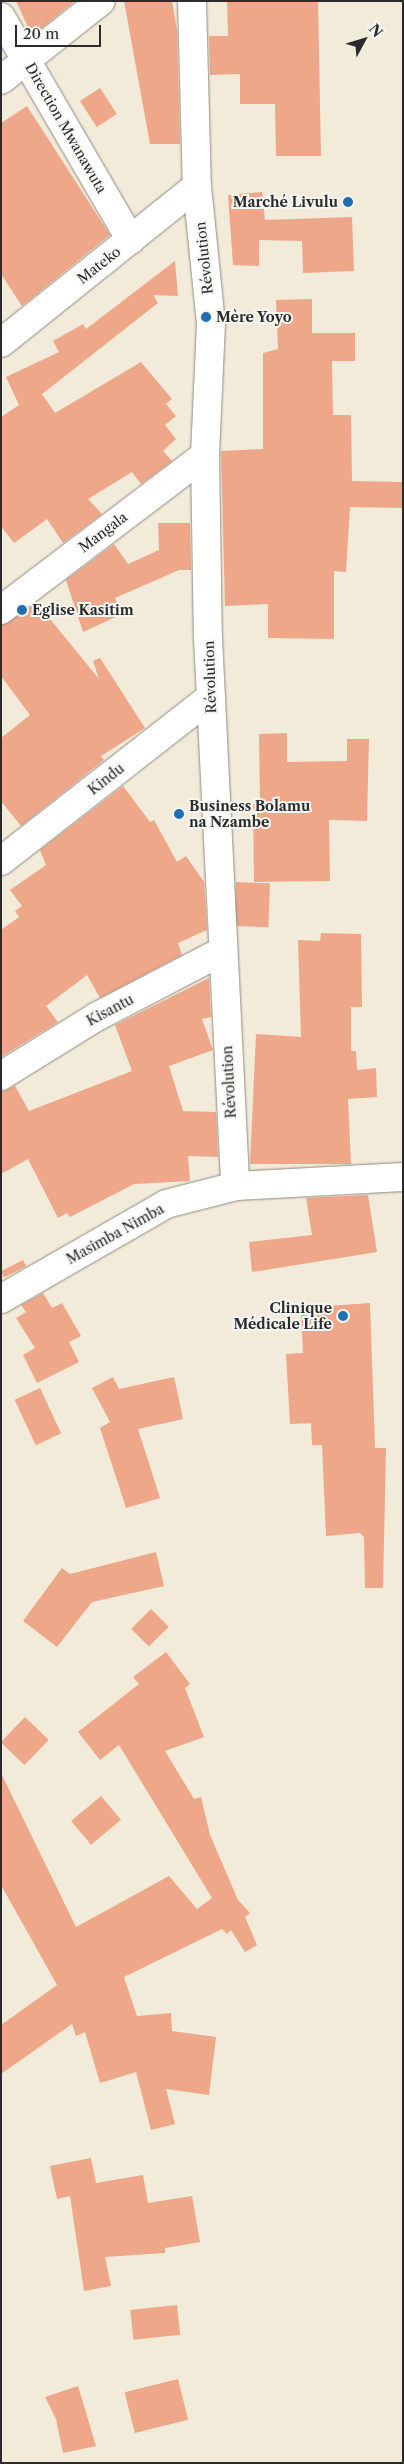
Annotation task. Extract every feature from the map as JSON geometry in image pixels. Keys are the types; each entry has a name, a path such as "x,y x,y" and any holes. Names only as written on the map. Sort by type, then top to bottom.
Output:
{"street":[{"path":"1,80 101,1"},
{"name":"Révolution","path":"192,1 197,186 211,323 205,455 211,696 236,1186"},
{"name":"Direction Mwanawuta","path":"1,17 131,240"},
{"name":"Mateko","path":"1,343 197,186"},
{"name":"Mangala","path":"1,610 205,455"},
{"name":"Kindu","path":"1,861 211,696"},
{"name":"Kisantu","path":"1,1076 89,1020 223,951"},
{"path":"236,1186 403,1177"},
{"name":"Masimba Nimba","path":"1,1299 166,1204 236,1186"}],"building":[{"path":"16,1 75,1 32,36"},
{"path":"124,1 172,1 177,31 180,144 150,144"},
{"path":"227,1 318,1 321,156 276,156 275,104 240,104 240,74 210,75 209,36 228,36"},
{"path":"100,88 117,114 97,127 80,101"},
{"path":"27,106 110,235 22,306 1,274 1,123"},
{"path":"262,192 265,220 352,217 354,271 303,273 302,241 259,240 259,266 233,265 228,195"},
{"path":"175,261 178,296 153,295 158,303 42,394 55,413 141,362 172,399 166,404 176,416 165,425 176,439 163,451 172,461 141,484 132,472 88,499 102,514 63,543 47,519 14,543 1,526 1,417 19,405 6,377 59,352 53,341 83,324 86,329"},
{"path":"312,299 312,333 355,333 355,361 332,361 333,415 351,415 352,481 403,482 403,508 350,507 346,572 334,571 334,639 268,638 268,604 225,606 221,451 263,449 263,353 278,349 276,300"},
{"path":"158,523 190,523 191,570 179,570 115,598 122,614 83,632 66,580 114,544 128,564 159,550"},
{"path":"37,603 99,679 93,661 100,658 145,728 101,756 104,760 21,826 1,801 1,738 30,715 1,676 1,625"},
{"path":"287,733 287,762 347,761 347,739 369,739 367,821 329,820 330,881 254,882 253,804 260,804 259,734"},
{"path":"123,786 150,822 154,820 177,862 186,856 204,882 207,930 178,943 182,955 100,998 87,975 46,1006 58,1022 1,1057 1,930 19,917 15,911 22,906 10,890 46,865 40,850"},
{"path":"236,882 270,883 268,927 234,926"},
{"path":"321,933 361,934 362,1007 351,1007 351,1051 356,1051 357,1070 376,1068 377,1097 348,1099 351,1164 250,1164 256,1034 301,1037 298,940 320,941"},
{"path":"209,978 211,1017 202,1019 213,1050 169,1066 183,1111 216,1112 218,1157 188,1156 190,1181 134,1184 70,1217 67,1213 58,1218 28,1159 1,1174 1,1092 15,1086 29,1111 132,1071 115,1025"},
{"path":"368,1195 377,1252 252,1272 249,1242 312,1235 306,1198"},
{"path":"23,1260 26,1266 4,1278 1,1271"},
{"path":"43,1293 52,1308 62,1303 81,1336 69,1342 79,1362 37,1383 23,1355 35,1348 16,1318 26,1312 21,1305"},
{"path":"370,1303 375,1448 386,1448 383,1588 365,1588 364,1537 360,1533 326,1536 322,1445 312,1445 311,1423 290,1424 286,1354 303,1353 301,1314 328,1312 328,1306"},
{"path":"113,1377 119,1389 174,1377 183,1419 138,1429 160,1498 126,1508 100,1428 110,1422 92,1388"},
{"path":"40,1388 61,1433 36,1445 15,1400"},
{"path":"156,1552 164,1586 92,1602 57,1647 23,1621 62,1568 70,1574"},
{"path":"151,1609 169,1627 149,1646 131,1629"},
{"path":"166,1652 190,1684 185,1688 204,1737 165,1751 194,1799 201,1797 210,1835 238,1900 250,1913 245,1917 257,1945 245,1952 231,1930 227,1934 222,1929 124,1977 137,2016 171,2013 172,2031 216,2037 209,2095 166,2089 175,2124 151,2130 136,2072 100,2083 85,2032 76,2036 72,2024 1,2074 1,2025 57,1985 1,1885 1,1773 76,1927 169,1876 197,1909 212,1898 119,1745 100,1760 78,1732 139,1684 133,1677"},
{"path":"25,1717 49,1740 24,1765 1,1742"},
{"path":"101,1796 121,1820 91,1845 71,1821"},
{"path":"91,2158 96,2183 143,2175 148,2203 192,2196 200,2242 165,2248 165,2253 105,2257 111,2286 84,2291 70,2196 57,2199 50,2166"},
{"path":"177,2305 180,2335 133,2340 130,2310"},
{"path":"178,2379 188,2420 135,2433 125,2392"},
{"path":"78,2386 96,2446 63,2453 56,2419 45,2397"}],"place":[{"name":"Marché Livulu","path":"348,202"},
{"name":"Mère Yoyo","path":"206,317"},
{"name":"Eglise Kasitim","path":"22,610"},
{"name":"Business Bolamu na Nzambe","path":"179,814"},
{"name":"Clinique Médicale Life","path":"343,1316"}]}
